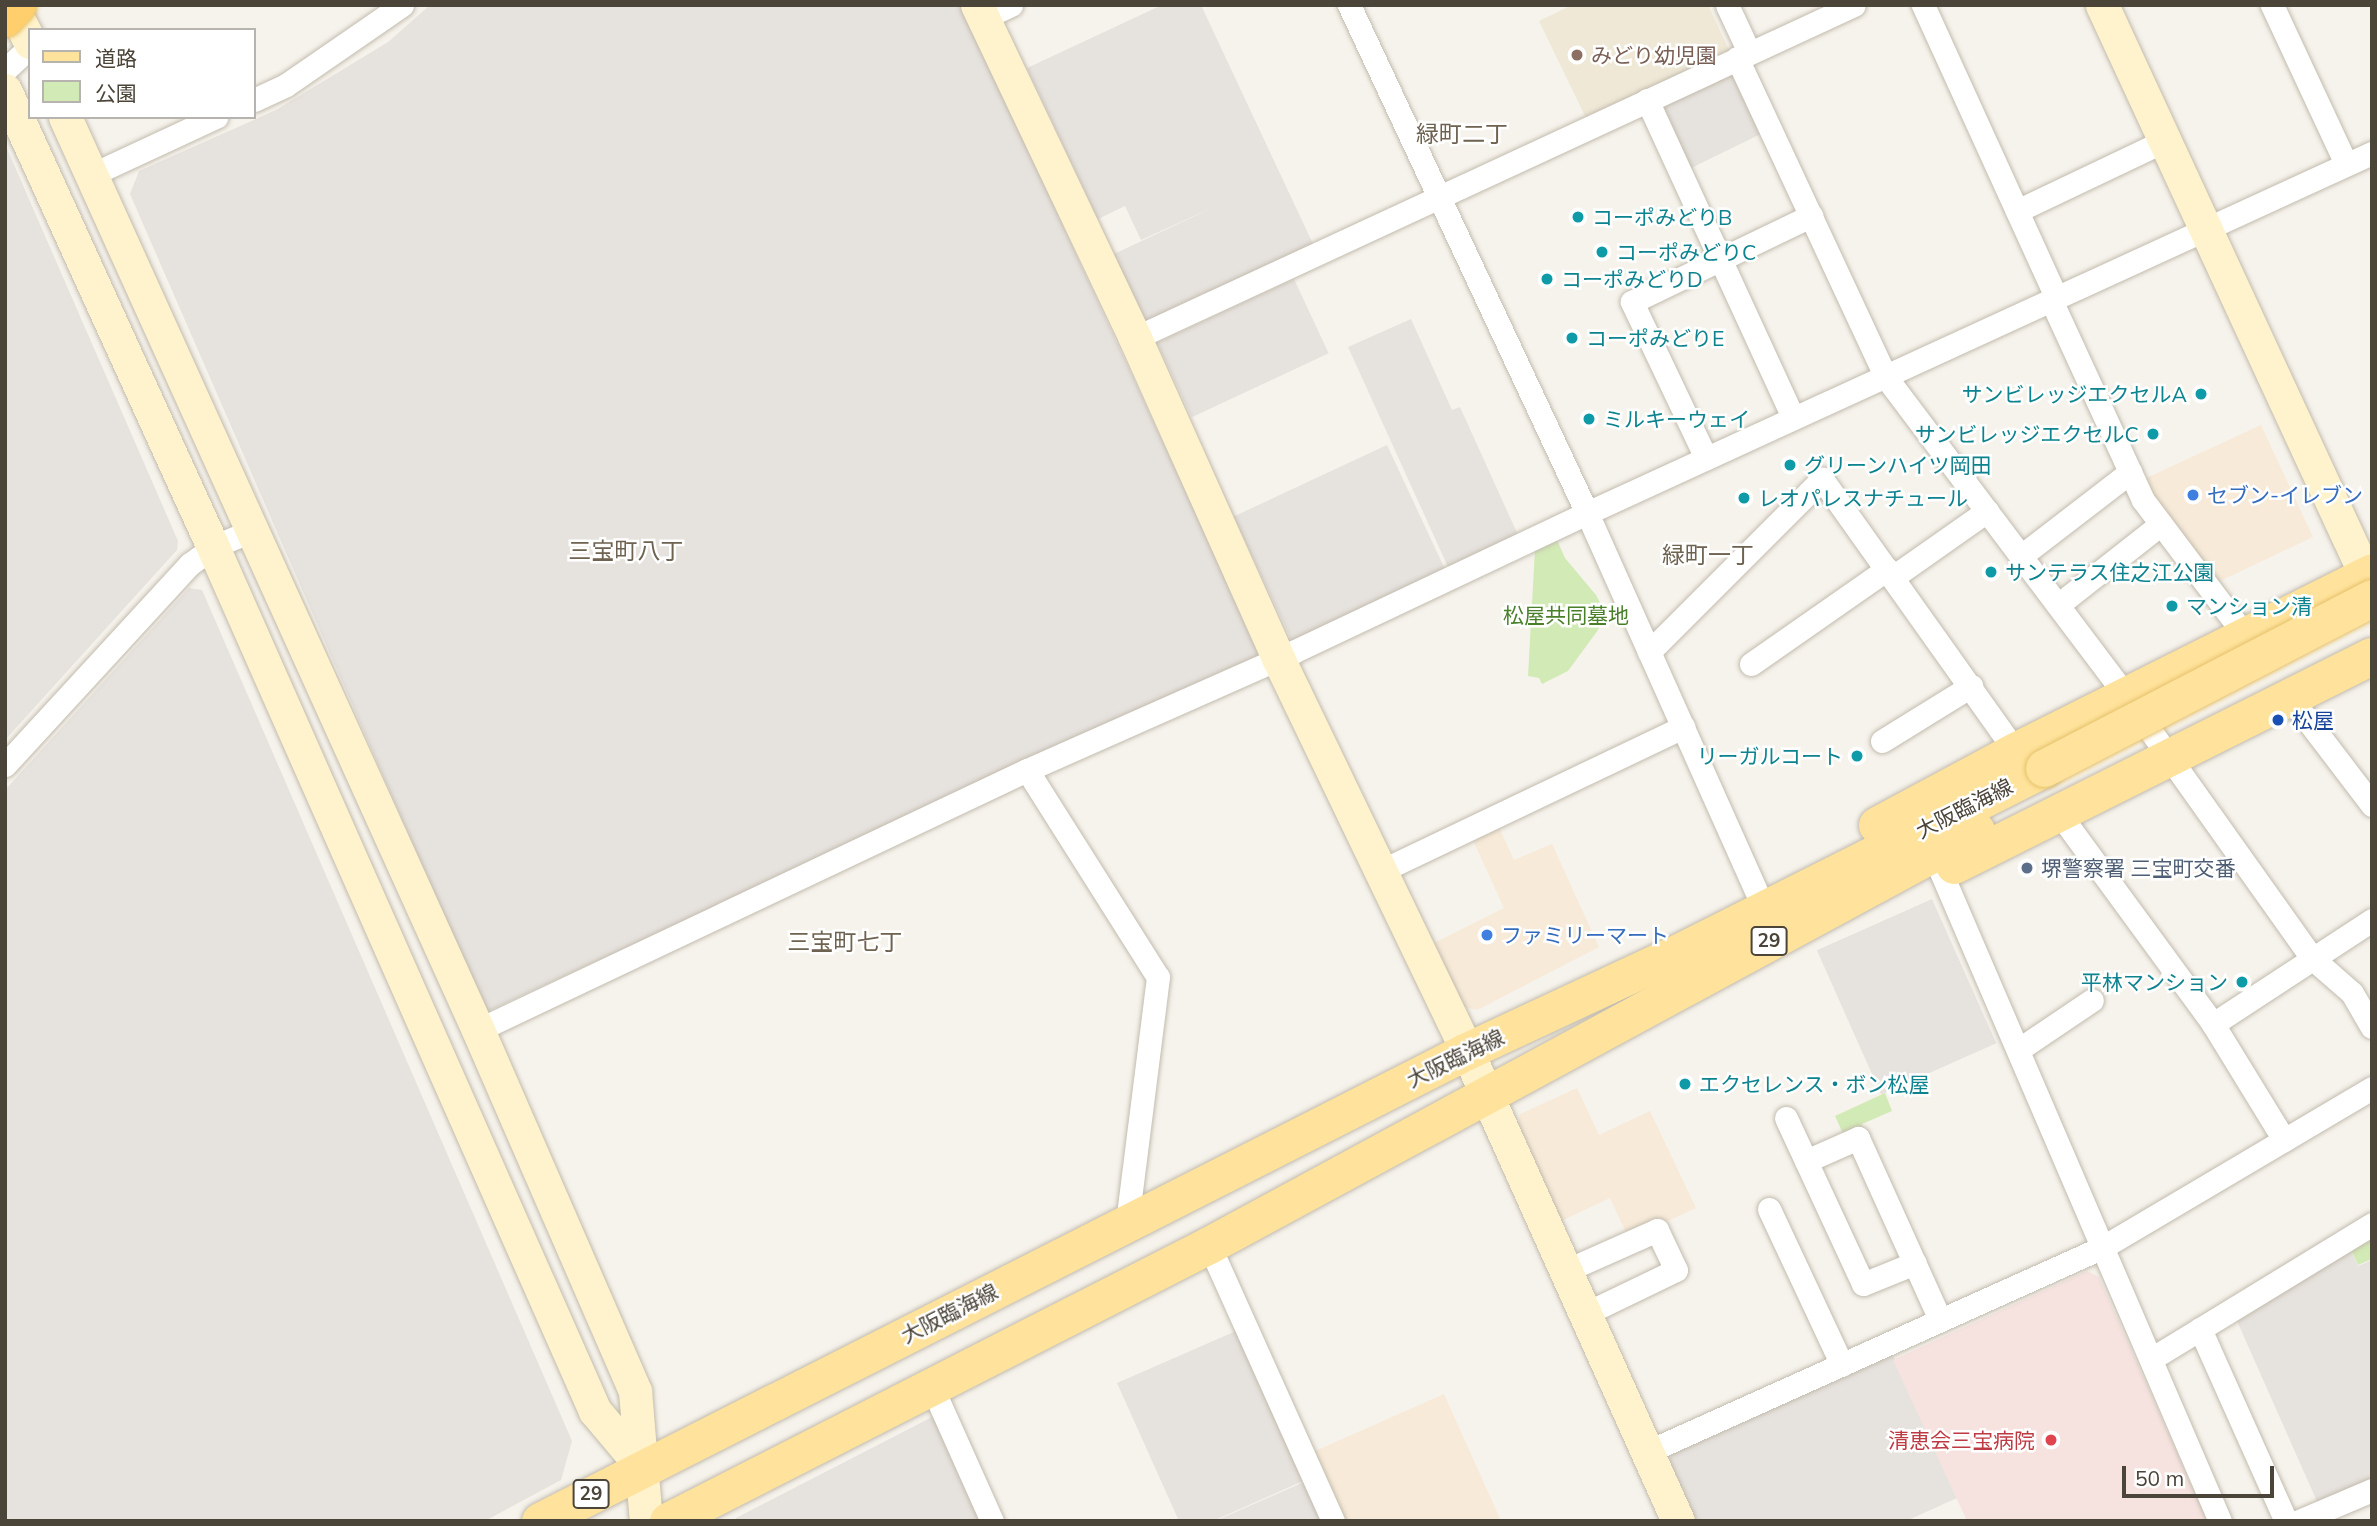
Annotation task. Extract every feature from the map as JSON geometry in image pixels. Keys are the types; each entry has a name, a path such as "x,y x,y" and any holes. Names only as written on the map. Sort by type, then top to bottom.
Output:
{"highway":[{"path":"5,18 17,5"}],"main road":[{"path":"1485,1093 1665,1017 1941,872 2043,780 2125,695 2244,634 2370,584"},
{"name":"大阪臨海線","path":"668,1521 1209,1245 2043,780 2370,584"},
{"name":"大阪臨海線","path":"540,1521 1467,1051 2372,624"},
{"path":"1467,1051 1756,890 2043,780 2169,755 2372,656"}],"street":[{"path":"11,5 28,41"},
{"path":"256,99 286,85 402,5"},
{"path":"1349,5 1587,513 1756,890"},
{"path":"1727,5 1743,55 1811,216 1885,376 2125,695 2312,958 2352,993 2372,1027"},
{"path":"1135,338 1438,195 1854,5"},
{"path":"1923,5 2017,211 2143,500 2244,634"},
{"path":"2102,5 2370,584"},
{"path":"2272,5 2346,164"},
{"path":"990,10 1278,658 1467,1051 1678,1521"},
{"path":"5,70 28,47"},
{"path":"5,90 214,547 595,1411 643,1468"},
{"path":"1647,100 1793,418"},
{"path":"66,119 478,1030 635,1391 646,1521"},
{"path":"93,174 212,119"},
{"path":"2017,211 2166,140"},
{"path":"478,1030 1027,771 1278,658 1706,458 2372,153"},
{"path":"1706,458 1632,302 1811,216"},
{"path":"2021,556 2130,472"},
{"path":"1650,652 1822,479 1971,687 2043,780 2213,1024 2284,1140"},
{"path":"1751,664 1987,511"},
{"path":"2058,605 2161,524"},
{"path":"5,765 190,564 214,547 253,530"},
{"path":"1882,741 1971,687"},
{"path":"2288,696 2372,805"},
{"path":"1381,871 1683,727"},
{"path":"1027,771 1158,977 1127,1223"},
{"path":"1941,872 2220,1521"},
{"path":"2213,1024 2372,920"},
{"path":"2018,1049 2092,1000"},
{"path":"1647,1452 2103,1247 2372,1088"},
{"path":"1786,1118 1863,1284 1914,1263"},
{"path":"1806,1161 1857,1138 1940,1321"},
{"path":"1769,1209 1842,1365"},
{"path":"2151,1359 2372,1224"},
{"path":"1565,1271 1657,1230 1676,1270 1585,1314"},
{"path":"1209,1245 1333,1521"},
{"path":"2200,1329 2286,1521"},
{"path":"932,1387 992,1521"},
{"path":"2299,1521 2372,1490"}],"shaded area":[{"path":"430,5 961,5 1261,655 486,1012 130,194 139,171 276,110 388,42"},
{"path":"1162,5 1201,5 1314,246 1145,325 1112,255 1218,205 1141,240 1125,206 1098,219 1027,68"},
{"path":"1572,5 1708,5 1729,50 1586,118 1539,21"},
{"path":"1734,66 1766,132 1690,169 1658,103"},
{"path":"5,144 178,541 177,550 5,740"},
{"path":"1294,279 1329,353 1192,417 1157,343"},
{"path":"1411,319 1452,410 1460,407 1518,535 1448,567 1348,347"},
{"path":"2261,425 2313,537 2216,583 2142,480"},
{"path":"1387,445 1445,570 1292,641 1234,516"},
{"path":"189,588 202,590 572,1441 561,1480 485,1521 5,1521 5,790"},
{"path":"1498,825 1514,860 1552,844 1599,947 1477,1010 1459,1006 1432,944 1504,908 1471,836"},
{"path":"1932,899 1996,1043 1881,1095 1817,950"},
{"path":"1577,1088 1599,1135 1650,1111 1696,1208 1629,1239 1610,1198 1561,1221 1517,1130 1520,1114"},
{"path":"2351,1251 2358,1266 2372,1260 2372,1483 2319,1506 2237,1321"},
{"name":"清恵会三宝病院","path":"2087,1271 2099,1277 2207,1521 1967,1521 1893,1360"},
{"path":"1236,1331 1303,1481 1213,1521 1179,1521 1117,1383"},
{"path":"1893,1355 1957,1498 1906,1521 1694,1521 1668,1464 1673,1452"},
{"path":"1444,1394 1501,1521 1346,1521 1315,1451"},
{"path":"936,1415 983,1521 735,1521 736,1518"},
{"path":"1304,1482 1321,1521 1215,1521"}],"green space":[{"name":"松屋共同墓地","path":"1557,540 1565,558 1596,595 1606,614 1598,630 1568,671 1542,684 1539,678 1528,676 1535,549"},
{"path":"1885,1093 1892,1111 1862,1124 1863,1130 1845,1138 1835,1116"},
{"path":"2372,1238 2372,1259 2358,1265 2351,1250"}],"place":[{"name":"みどり幼児園","path":"1577,55"},
{"name":"コーポみどりB","path":"1578,217"},
{"name":"コーポみどりC","path":"1602,252"},
{"name":"コーポみどりD","path":"1547,279"},
{"name":"コーポみどりE","path":"1572,338"},
{"name":"サンビレッジエクセルA","path":"2201,394"},
{"name":"ミルキーウェイ","path":"1589,419"},
{"name":"サンビレッジエクセルC","path":"2153,434"},
{"name":"グリーンハイツ岡田","path":"1790,465"},
{"name":"セブン-イレブン","path":"2193,495"},
{"name":"レオパレスナチュール","path":"1744,498"},
{"name":"サンテラス住之江公園","path":"1991,572"},
{"name":"マンション清","path":"2172,606"},
{"name":"松屋","path":"2278,720"},
{"name":"リーガルコート","path":"1857,756"},
{"name":"堺警察署 三宝町交番","path":"2027,868"},
{"name":"ファミリーマート","path":"1487,935"},
{"name":"平林マンション","path":"2242,982"},
{"name":"エクセレンス・ボン松屋","path":"1685,1084"},
{"name":"清恵会三宝病院","path":"2051,1440"}],"district":[{"name":"緑町二丁","path":"1462,134"},
{"name":"三宝町八丁","path":"626,551"},
{"name":"緑町一丁","path":"1708,555"},
{"name":"三宝町七丁","path":"845,942"}]}
